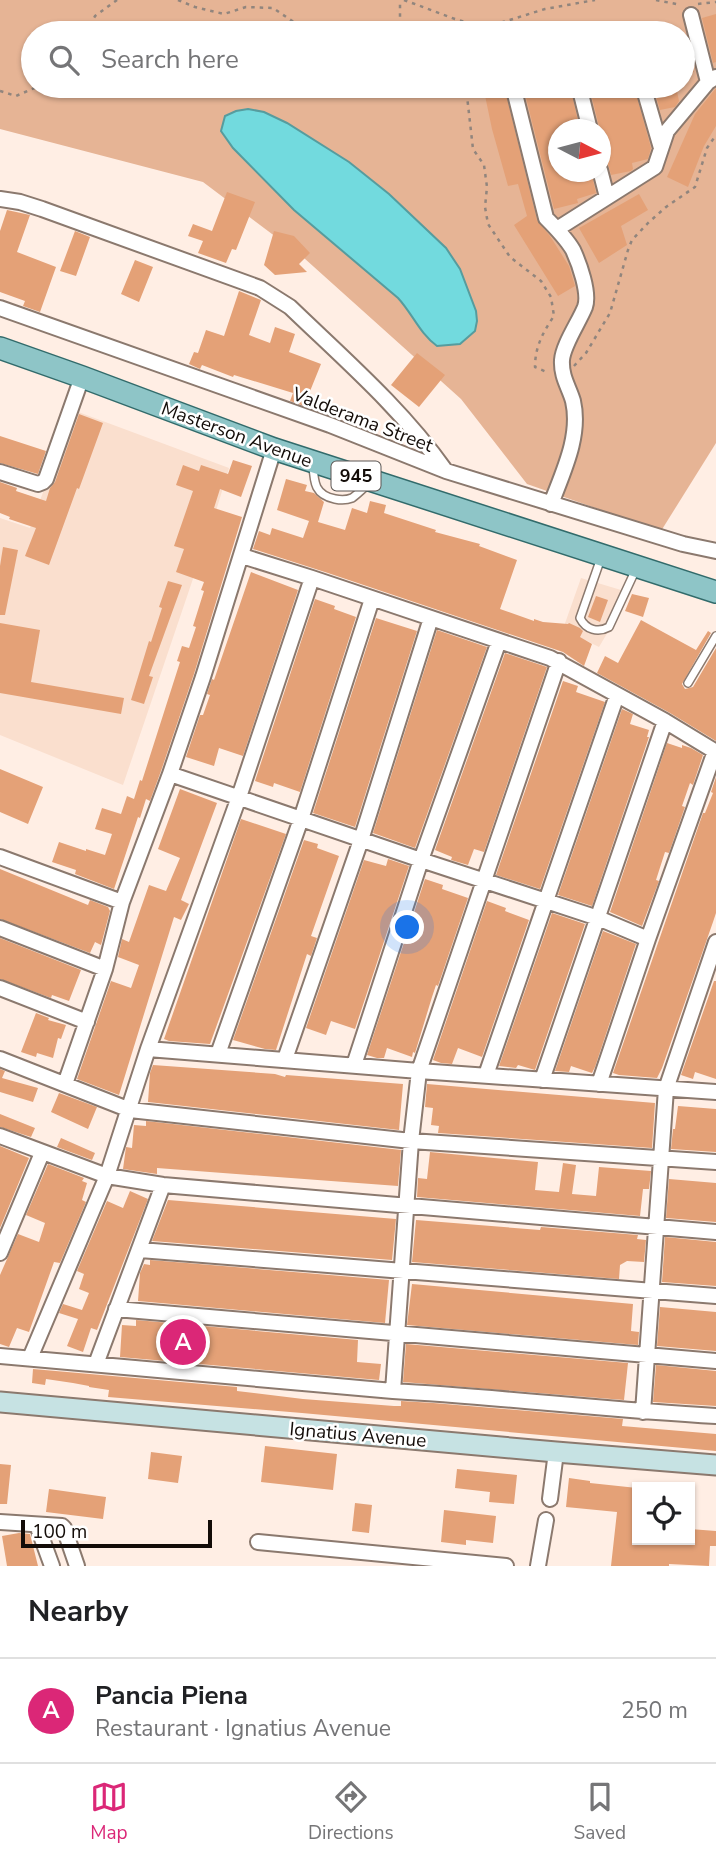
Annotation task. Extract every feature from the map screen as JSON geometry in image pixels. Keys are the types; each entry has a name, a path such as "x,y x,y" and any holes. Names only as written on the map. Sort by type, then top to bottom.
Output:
{"main road":[{"name":"Masterson Avenue","path":"0,348 274,449 716,592"}],"street":[{"path":"691,15 693,21"},
{"path":"557,229 655,167 667,131 712,79 695,27"},
{"path":"516,98 545,218 573,250 584,283 587,303 562,356 562,371 573,401 576,427 551,504"},
{"path":"582,98 587,119"},
{"path":"646,98 661,149"},
{"path":"603,182 607,197"},
{"path":"0,199 42,209 260,288 274,296 290,307 390,404 428,445 446,471"},
{"name":"Valderama Street","path":"0,308 330,425 446,471 683,544 716,551"},
{"path":"0,472 38,484 46,479 82,377"},
{"path":"65,1084 105,969 122,902 170,774 242,556 274,449"},
{"path":"242,556 559,661 716,751 599,1084"},
{"path":"30,1358 107,1176 148,1049 239,797 312,578"},
{"path":"218,1054 300,819 372,599"},
{"path":"285,1059 361,840 431,618"},
{"path":"354,1065 421,860 499,642"},
{"path":"393,1391 405,1207 419,1071 559,661"},
{"path":"486,1075 617,695"},
{"path":"542,1080 665,721"},
{"path":"170,774 597,918 648,939"},
{"path":"0,857 122,902"},
{"path":"0,928 105,969"},
{"path":"643,1412 666,1089 716,942"},
{"path":"0,988 87,1022"},
{"path":"148,1049 716,1092"},
{"path":"0,1059 130,1110 411,1141 716,1162"},
{"path":"0,1136 107,1176 163,1185 716,1232"},
{"path":"0,1253 41,1153"},
{"path":"96,1364 163,1185"},
{"path":"140,1250 716,1296"},
{"path":"116,1309 716,1361"},
{"path":"0,1356 643,1412 716,1416"},
{"name":"Ignatius Avenue","path":"0,1402 716,1465"},
{"path":"550,1499 556,1452"},
{"path":"538,1566 546,1520"},
{"path":"0,1522 62,1526 77,1566"},
{"path":"37,1525 52,1566"},
{"path":"258,1542 506,1566"}],"lane":[{"path":"313,461 314,485 320,493 329,497 352,498 372,481"},
{"path":"603,554 580,618 592,629 603,630 610,627 638,566"},
{"path":"688,683 716,636"}],"path":[{"path":"93,21 117,0"},
{"path":"178,0 224,14 246,7 273,8 293,21"},
{"path":"400,21 402,0 463,21"},
{"path":"506,21 545,9 595,0"},
{"path":"0,91 16,96 21,94"}],"shaded area":[{"path":"0,0 716,0 716,443 661,531 527,484 461,399 304,258 203,182 0,129"},
{"path":"73,410 229,468 123,785 0,735 0,518 30,528"},
{"path":"581,578 631,593 599,647 563,629"}],"water":[{"path":"248,109 264,112 287,123 349,162 389,194 446,248 460,269 476,311 475,331 460,344 437,346 426,336 398,298 294,210 233,148 221,131 225,116"}],"building":[{"path":"716,14 716,62 713,63 702,18"},
{"path":"716,88 716,126 704,146 688,187 667,177 695,114"},
{"path":"486,98 507,98 537,220 569,266 575,286 558,296 514,225 527,216 518,184 508,186"},
{"path":"526,98 573,98 578,119 548,119 548,182 593,182 596,193 577,199 578,203 554,209"},
{"path":"592,98 637,98 651,148 648,159 632,163 631,171 611,175 611,119 597,119"},
{"path":"656,98 678,98 675,107 660,110"},
{"path":"227,192 255,202 236,250 232,249 226,263 198,253 203,241 188,236 193,224 212,231"},
{"path":"639,194 648,210 621,226 627,245 599,263 579,228"},
{"path":"7,210 30,215 17,252 56,267 40,312 23,306 25,301 0,292 0,231"},
{"path":"75,231 90,237 76,276 60,271"},
{"path":"274,231 294,236 310,253 299,264 307,272 275,275 264,265"},
{"path":"135,260 153,267 139,302 121,294"},
{"path":"239,291 261,300 249,335 270,343 275,327 295,334 289,352 321,364 304,406 290,401 293,393 234,375 233,377 202,365 200,369 189,364 194,352 198,353 206,330 224,336"},
{"path":"417,353 445,375 419,407 391,385"},
{"path":"79,414 103,423 49,565 25,556 36,528 0,513 0,482 17,488 16,491 46,501"},
{"path":"0,436 46,451 38,474 0,463"},
{"path":"233,460 252,466 241,497 220,489 214,508 242,517 161,771 150,801 146,799 140,818 138,817 114,889 75,874 76,870 52,862 59,842 105,855 112,834 95,829 102,808 121,814 127,796 134,799 180,662 177,661 182,646 189,648 204,591 201,590 204,582 176,572 184,549 174,546 193,491 176,485 183,465 199,471 201,465 228,474"},
{"path":"286,479 307,485 305,491 314,493 324,502 318,522 345,530 352,508 367,513 370,501 386,505 384,513 436,530 435,532 480,544 479,546 517,560 500,609 534,621 569,623 580,628 583,631 580,637 592,644 584,666 563,652 253,549 259,531 270,535 272,528 303,538 309,521 277,510"},
{"path":"3,547 18,550 5,615 0,615 0,566"},
{"path":"251,572 298,590 243,756 219,748 214,766 186,757 200,715 203,715 212,679 214,680"},
{"path":"168,581 182,585 149,676 153,677 144,704 131,700 162,608 159,607"},
{"path":"632,594 649,598 643,617 625,611"},
{"path":"596,596 608,600 600,622 588,617"},
{"path":"315,599 356,617 300,792 274,783 273,787 255,781"},
{"path":"376,618 417,631 355,827 313,813"},
{"path":"641,620 696,650 708,631 711,633 682,684 685,689 693,687 716,648 716,741 597,673 605,656 618,663"},
{"path":"0,623 40,630 31,682 124,698 121,714 0,693"},
{"path":"437,630 487,647 415,848 373,833"},
{"path":"505,653 547,667 484,852 474,849 468,865 451,860 452,857 435,850"},
{"path":"563,681 578,686 576,692 605,702 540,889 496,875"},
{"path":"622,709 633,714 630,724 649,730 649,737 592,906 558,895"},
{"path":"667,743 691,748 703,755 693,785 690,783 682,806 685,807 669,853 665,852 656,880 659,881 642,926 610,912"},
{"path":"0,769 43,787 28,824 0,812"},
{"path":"716,777 716,913 713,922 657,1078 613,1073 703,813 713,793 711,792"},
{"path":"180,789 217,803 181,900 189,904 181,920 174,917 119,1095 77,1079 111,981 131,988 139,965 118,957 122,939 129,942 149,885 166,891 180,858 158,849"},
{"path":"241,819 286,834 210,1044 169,1041 164,1039"},
{"path":"304,840 318,844 317,848 339,856 311,936 317,938 311,956 307,954 276,1050 265,1049 233,1040"},
{"path":"388,859 409,866 355,1029 331,1021 326,1035 306,1028 364,860 386,866"},
{"path":"0,869 88,905 90,900 108,907 110,911 101,945 95,942 90,953 0,919"},
{"path":"425,879 443,885 442,889 468,898 438,986 436,985 415,1053 413,1052 412,1057 387,1048 384,1058 377,1058 367,1055"},
{"path":"487,901 529,920 482,1057 458,1048 452,1064 441,1063 433,1060"},
{"path":"552,913 585,924 535,1070 518,1065 516,1068 499,1066"},
{"path":"603,931 636,944 595,1067 592,1073 571,1066 569,1072 555,1071"},
{"path":"0,938 81,970 69,1001 52,995 51,998 0,979"},
{"path":"714,981 716,1079 695,1072 693,1079 681,1075"},
{"path":"36,1013 66,1025 61,1039 58,1038 53,1058 37,1053 36,1057 21,1052"},
{"path":"153,1065 403,1084 399,1130 148,1102"},
{"path":"0,1069 5,1071 2,1078 38,1088 33,1102 0,1092"},
{"path":"427,1084 655,1103 652,1148 438,1133 439,1126 431,1125 433,1108 425,1107"},
{"path":"59,1093 97,1107 88,1129 51,1112"},
{"path":"678,1106 716,1109 716,1152 671,1149"},
{"path":"0,1114 35,1128 31,1137 0,1127"},
{"path":"146,1121 401,1150 398,1186 157,1168 157,1174 123,1169 126,1147 132,1148 134,1125 146,1126"},
{"path":"61,1138 95,1153 92,1160 57,1147"},
{"path":"0,1146 29,1158 0,1228"},
{"path":"430,1152 538,1162 535,1190 559,1192 563,1163 576,1165 572,1194 596,1196 599,1167 651,1171 649,1189 643,1189 640,1216 417,1197 418,1178 427,1179"},
{"path":"48,1164 84,1178 82,1181 87,1183 82,1200 86,1202 60,1263 54,1262 29,1332 17,1328 9,1347 0,1344 0,1275 18,1234 39,1242 45,1223 26,1215"},
{"path":"669,1179 716,1183 716,1222 666,1218"},
{"path":"130,1191 148,1199 97,1330 91,1328 83,1352 67,1346 78,1319 59,1313 63,1304 82,1310 89,1293 79,1289 84,1274 77,1271 107,1201 123,1208"},
{"path":"168,1200 396,1219 392,1260 152,1241"},
{"path":"416,1220 638,1235 637,1239 646,1240 644,1262 627,1261 620,1265 619,1279 412,1262"},
{"path":"665,1237 716,1242 716,1286 662,1282"},
{"path":"150,1260 389,1280 385,1323 138,1301 140,1273 144,1264 150,1265"},
{"path":"412,1284 633,1304 631,1331 639,1332 638,1345 407,1325"},
{"path":"660,1307 716,1312 716,1351 657,1346"},
{"path":"136,1320 358,1340 357,1362 381,1364 379,1380 120,1357 122,1325 136,1326"},
{"path":"406,1344 628,1363 624,1400 403,1382"},
{"path":"656,1365 716,1371 716,1406 653,1402"},
{"path":"33,1369 237,1387 237,1391 303,1399 394,1406 401,1406 401,1401 433,1403 623,1419 622,1426 716,1434 716,1451 108,1397 109,1390 73,1383 46,1379 45,1385 32,1383"},
{"path":"265,1446 337,1454 333,1490 261,1482"},
{"path":"151,1452 182,1456 178,1483 148,1479"},
{"path":"0,1464 11,1465 7,1504 0,1504"},
{"path":"457,1469 517,1475 514,1504 489,1502 490,1492 455,1488"},
{"path":"569,1478 632,1487 632,1545 695,1545 695,1529 716,1531 716,1546 710,1546 709,1566 611,1566 617,1512 566,1507"},
{"path":"49,1489 106,1497 103,1519 46,1512"},
{"path":"355,1503 372,1505 369,1533 352,1531"},
{"path":"444,1510 496,1516 493,1543 466,1540 466,1545 441,1542"},
{"path":"30,1534 38,1566 7,1566 2,1536"}],"place":[{"name":"Pancia Piena","path":"183,1342"}]}
